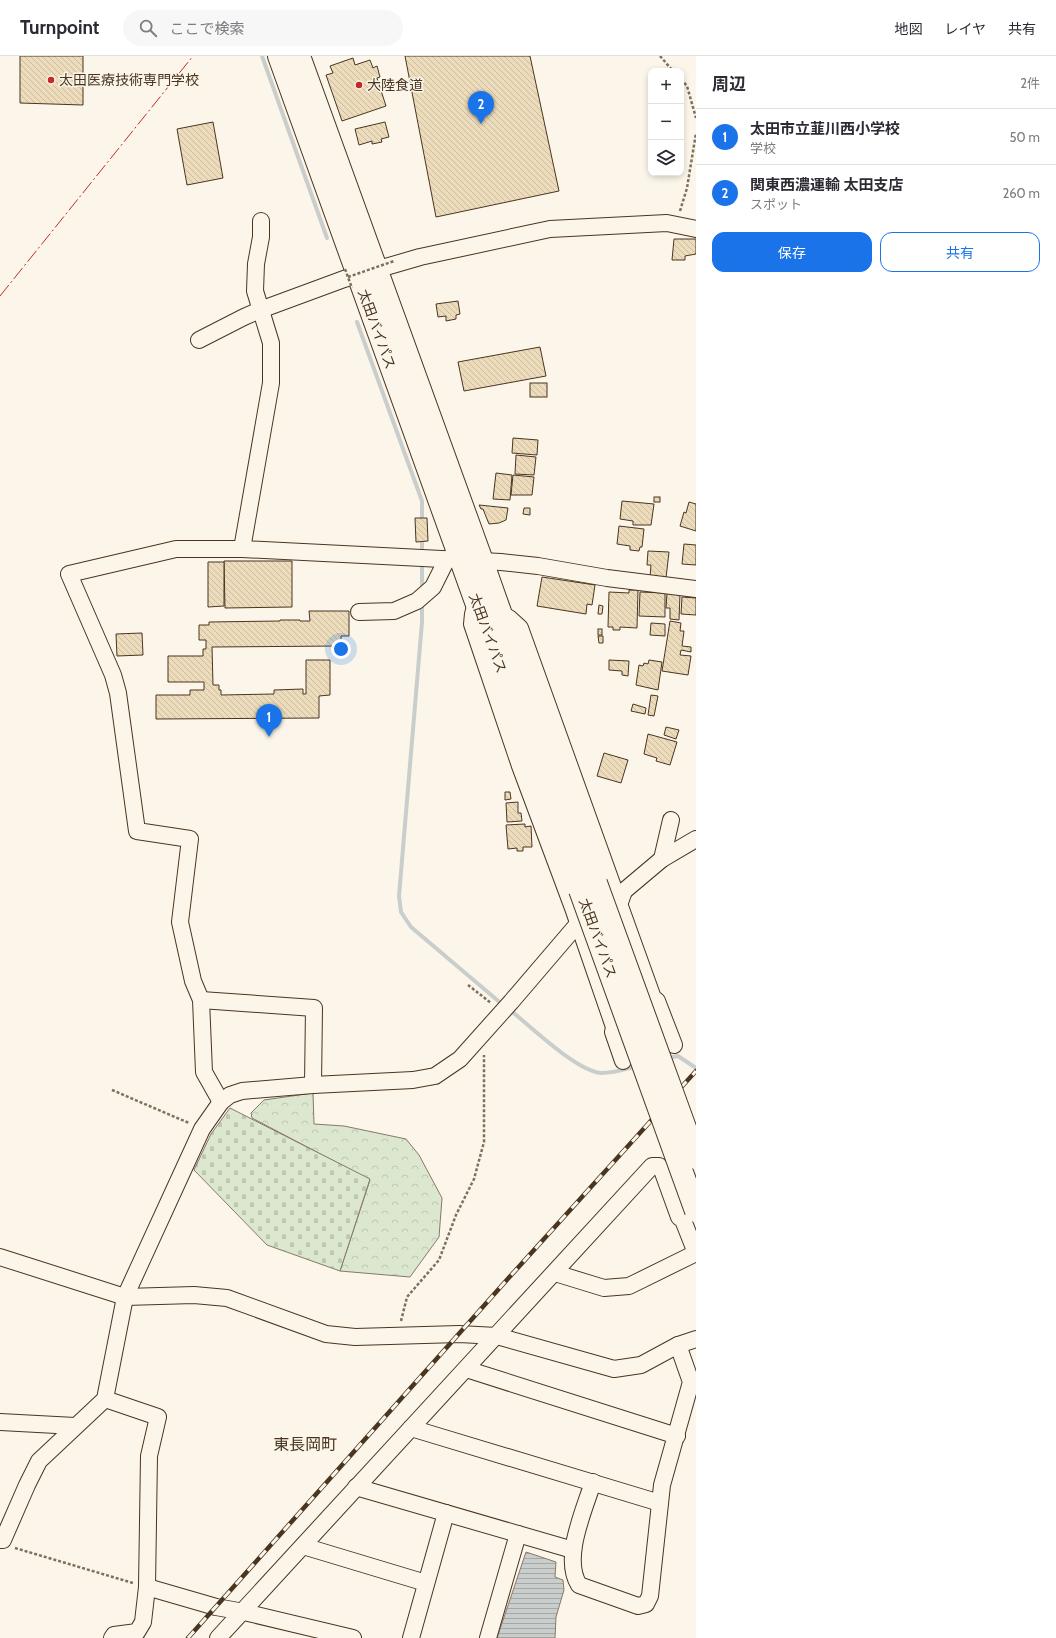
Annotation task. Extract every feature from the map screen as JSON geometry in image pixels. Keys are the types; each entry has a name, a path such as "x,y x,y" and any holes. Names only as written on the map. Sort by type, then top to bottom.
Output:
{"highway":[{"name":"太田バイパス","path":"279,56 362,273 464,560 477,602 696,1158"},
{"name":"太田バイパス","path":"299,56 362,273"},
{"name":"太田バイパス","path":"464,560 500,612 588,886 696,1211"}],"street":[{"path":"242,549 271,383 272,343 255,291 256,264 261,237 261,220"},
{"path":"199,340 260,310 362,273 420,257 550,229 667,223 696,229"},
{"path":"221,1102 204,1072 201,1000 193,981 180,922 190,839 138,831 118,693 113,675 69,574 176,549 242,549 464,560 538,566 607,578 696,589"},
{"path":"359,612 394,611 417,601 464,560"},
{"path":"477,602 473,614 472,624 520,766 614,1027 613,1032 623,1061"},
{"path":"500,612 520,628 620,897 653,998 657,1001 674,1045"},
{"path":"662,858 671,820"},
{"path":"1,1540 39,1461 105,1399 125,1297 202,1129 221,1102 230,1095 242,1091 413,1080 435,1076 460,1059 578,924 578,909 620,897 662,858 696,839"},
{"path":"201,1000 314,1008 313,1086"},
{"path":"218,1638 244,1612 356,1487 497,1336 554,1273 652,1166 659,1166 662,1170 679,1217 683,1220 696,1253 629,1286 604,1288 554,1273"},
{"path":"0,1257 125,1297 194,1295 227,1298 326,1334 355,1338 398,1335 459,1334 497,1336 614,1369 641,1365 678,1345 696,1339"},
{"path":"593,1482 573,1550 574,1578 579,1585 638,1606 646,1604 650,1596 662,1485 691,1382 678,1345"},
{"path":"466,1369 677,1436"},
{"path":"105,1399 158,1417 149,1456 147,1587 143,1622 137,1632 114,1635 112,1638"},
{"path":"0,1422 75,1426"},
{"path":"411,1428 660,1503"},
{"path":"356,1487 573,1550"},
{"path":"411,1638 446,1513"},
{"path":"488,1638 518,1534"},
{"path":"303,1546 426,1582"},
{"path":"147,1587 216,1607 244,1612 352,1638"}],"path":[{"path":"660,56 671,68"},
{"path":"684,82 687,86 696,118"},
{"path":"676,226 687,188 696,135"},
{"path":"468,985 506,1008"},
{"path":"398,1335 407,1297 439,1260 456,1215 474,1179 484,1142 484,1033"},
{"path":"112,1090 202,1129"},
{"path":"1,1540 14,1548 147,1587"}],"green space":[{"path":"313,1093 314,1124 344,1126 406,1139 419,1155 442,1198 439,1237 410,1277 340,1271 370,1180 252,1118 251,1113 264,1100"},
{"path":"230,1108 370,1179 340,1271 267,1245 194,1170 211,1134"}],"shaded area":[{"path":"526,1552 556,1562 555,1577 563,1580 564,1590 556,1617 555,1638 497,1638"}],"building":[{"name":"太田医療技術専門学校","path":"20,56 83,56 83,105 20,103"},
{"path":"405,56 530,56 559,191 436,217"},
{"path":"353,58 355,65 370,60 373,68 377,66 380,77 377,78 386,106 342,121 326,75 333,73 330,66"},
{"path":"213,122 223,178 187,185 177,129"},
{"path":"385,122 389,137 381,139 382,142 372,144 372,141 359,145 355,129"},
{"path":"674,239 696,239 696,254 685,256 685,260 672,260"},
{"path":"458,301 460,314 456,315 456,319 446,321 446,316 438,317 436,304"},
{"path":"540,347 546,376 464,391 458,362"},
{"path":"530,383 547,383 547,397 530,397"},
{"path":"513,438 538,440 537,455 512,453"},
{"path":"516,455 536,457 534,475 515,474"},
{"path":"496,473 512,475 510,500 493,499"},
{"path":"513,475 534,477 532,495 511,495"},
{"path":"654,497 660,497 660,502 654,502"},
{"path":"622,501 654,504 651,525 633,525 633,521 620,519"},
{"path":"689,502 696,504 696,531 680,526"},
{"path":"479,505 508,508 506,520 499,523 489,524 483,509 481,509"},
{"path":"524,508 530,508 530,515 523,514"},
{"path":"415,518 427,518 428,541 416,542"},
{"path":"619,526 644,529 642,547 640,547 639,551 630,550 630,546 617,544"},
{"path":"684,544 696,545 696,565 682,564"},
{"path":"648,551 669,552 666,578 650,577 651,565 647,565"},
{"path":"224,561 292,561 292,607 225,608"},
{"path":"208,562 224,562 224,606 208,607"},
{"path":"542,577 595,585 592,605 587,604 586,614 537,606"},
{"path":"629,590 638,590 637,628 620,627 620,630 613,630 613,627 608,627 609,592 629,593"},
{"path":"640,592 665,593 665,617 639,616"},
{"path":"667,593 680,594 679,620 670,619 670,608 666,608"},
{"path":"682,597 696,598 696,615 681,614"},
{"path":"599,605 603,606 602,614 598,614"},
{"path":"309,611 349,611 349,636 341,636 341,646 212,647 213,685 219,685 221,695 274,694 274,690 303,689 303,694 306,694 306,660 330,660 330,695 319,696 319,718 156,719 156,695 190,695 190,690 204,690 204,682 168,682 168,656 203,656 203,649 206,649 206,640 199,640 199,625 209,625 209,622 280,620 310,621"},
{"path":"670,621 681,623 680,631 684,631 682,646 691,647 691,652 681,650 680,655 691,656 688,675 662,671"},
{"path":"651,623 665,624 665,636 650,635"},
{"path":"598,629 602,629 602,635 598,635"},
{"path":"142,633 143,655 117,656 116,634"},
{"path":"598,636 603,636 603,643 599,643"},
{"path":"609,660 629,661 628,676 622,675 622,671 609,670"},
{"path":"649,660 662,662 658,690 636,685 639,665 643,666 644,663 648,664"},
{"path":"651,695 658,696 654,716 648,715"},
{"path":"633,704 646,708 645,714 631,711"},
{"path":"666,727 679,730 676,739 664,735"},
{"path":"648,734 677,742 670,765 656,761 657,758 644,754"},
{"path":"604,753 628,760 621,783 597,776"},
{"path":"505,792 510,792 511,799 505,800"},
{"path":"518,802 518,813 521,813 522,821 507,822 506,803"},
{"path":"525,824 525,827 531,826 532,847 523,847 523,851 517,851 517,848 508,849 506,825"}],"waterway":[{"path":"262,56 327,238"},
{"path":"357,322 422,501 422,522"},
{"path":"422,537 422,554"},
{"path":"422,561 422,590"},
{"path":"422,603 422,622 399,896 401,912 411,927 503,1005"},
{"path":"509,1009 567,1057 592,1071 606,1073 638,1066"},
{"path":"668,1058 678,1056 696,1068"}],"railway":[{"path":"188,1638 505,1282 696,1071"}],"power":[{"path":"0,296 193,56"}],"place":[{"name":"太田医療技術専門学校","path":"51,80"},
{"name":"大陸食道","path":"359,85"},
{"name":"関東西濃運輸 太田支店","path":"481,124"},
{"name":"太田市立韮川西小学校","path":"269,737"}],"district":[{"name":"東長岡町","path":"305,1444"}]}
